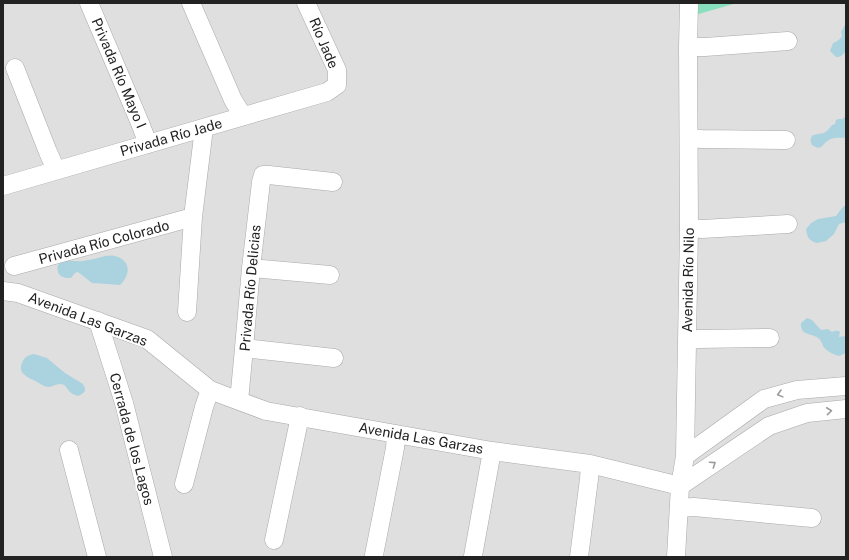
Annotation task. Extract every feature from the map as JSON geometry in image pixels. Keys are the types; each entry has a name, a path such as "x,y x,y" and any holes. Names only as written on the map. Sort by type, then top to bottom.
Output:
{"street":[{"name":"Privada Río Mayo I","path":"89,3 148,144"},
{"path":"191,3 233,100 243,116"},
{"name":"Río Jade","path":"306,3 337,70 338,85"},
{"name":"Avenida Río Nilo","path":"676,557 678,508 685,456 689,228 689,3"},
{"path":"688,47 788,41"},
{"path":"15,68 56,170"},
{"name":"Privada Río Jade","path":"3,186 327,92 338,85"},
{"path":"187,312 194,217 204,128"},
{"path":"689,138 786,140"},
{"name":"Privada Río Delicias","path":"239,401 251,268 261,182 263,176 269,175 333,182"},
{"name":"Privada Río Colorado","path":"14,266 194,217"},
{"path":"689,228 702,230 788,224"},
{"path":"251,268 330,275"},
{"name":"Avenida Las Garzas","path":"3,291 18,293 147,339 210,390 266,411 492,451 590,464 680,486"},
{"name":"Cerrada de los Lagos","path":"98,321 124,403 163,557"},
{"path":"687,341 698,339 770,338"},
{"path":"244,348 334,358"},
{"path":"685,456 764,399 797,390 846,386"},
{"path":"184,484 204,407 210,390"},
{"path":"680,486 769,426 807,413 846,409"},
{"path":"274,540 300,416"},
{"path":"374,555 395,448 396,434"},
{"path":"68,450 97,557"},
{"path":"473,556 492,451"},
{"path":"580,557 590,464"},
{"path":"678,508 694,507 812,518"}],"shaded area":[{"path":"3,3 846,3 846,557 3,557"}],"green space":[{"path":"695,3 737,3 695,15"}],"water":[{"path":"846,23 846,51 842,56 836,57 830,51 833,43 838,41 842,36 841,32"},
{"path":"846,116 846,138 831,139 820,148 812,145 811,137 813,135 824,133 835,124 836,120 842,119"},
{"path":"844,206 846,206 846,222 839,224 834,234 826,241 817,243 810,240 806,229 811,223 818,219 836,216"},
{"path":"105,256 120,258 127,264 128,268 126,277 120,285 92,283 78,272 71,278 64,278 58,272 58,266 60,263 69,261 83,261"},
{"path":"807,318 812,320 821,330 828,329 832,332 838,331 840,332 839,337 846,337 846,353 839,356 830,352 815,336 806,334 802,330 801,323"},
{"path":"34,354 47,358 65,373 83,384 85,391 78,396 71,393 64,385 60,384 51,387 46,386 22,373 21,367 24,359"}]}
